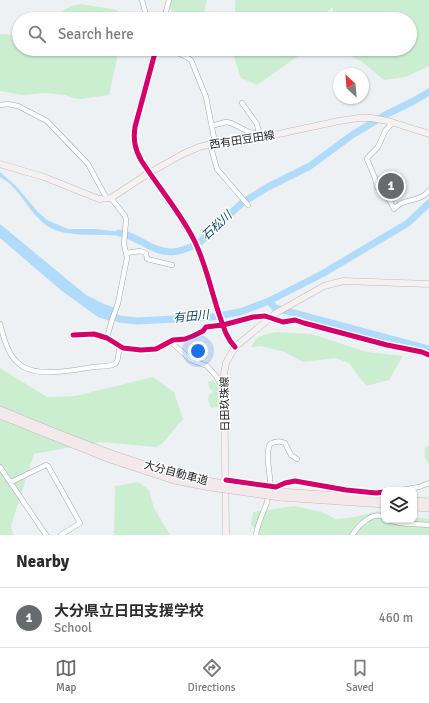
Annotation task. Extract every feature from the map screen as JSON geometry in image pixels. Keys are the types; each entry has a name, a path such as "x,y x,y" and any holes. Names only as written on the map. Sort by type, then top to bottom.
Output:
{"highway":[{"name":"大分自動車道","path":"0,410 113,454 211,485"},
{"name":"大分自動車道","path":"0,415 110,459 174,480 239,487 280,494 381,504"},
{"name":"大分自動車道","path":"280,494 381,499"},
{"path":"417,501 429,502"},
{"path":"417,507 429,508"}],"main road":[{"name":"西有田豆田線","path":"109,199 149,173 183,154 213,143 269,136 350,119 371,118 391,122 429,134"},
{"path":"0,164 44,177 99,199 109,199"},
{"name":"日田玖珠線","path":"226,535 224,374 226,363 235,347 276,313 324,286 343,281 429,284"}],"street":[{"path":"142,0 145,12"},
{"path":"166,12 170,0"},
{"path":"154,56 133,137 136,149 149,173 194,240 229,341 235,347"},
{"path":"186,56 191,60 206,97 212,125 217,169 248,205"},
{"path":"242,103 257,124 259,134"},
{"path":"0,106 8,104 18,106 47,121 88,164 109,199 125,216 124,239 127,258 118,303 107,338"},
{"path":"212,125 226,122 249,132 269,136"},
{"path":"391,122 378,147 367,159 377,187 389,199 394,208 403,202 425,196 429,191"},
{"path":"126,253 140,251 146,253 147,259 172,265"},
{"path":"74,335 90,334 107,338 119,346 141,350 156,349 174,340 185,339 193,336 204,331 206,327 223,325 253,317 265,316 283,322 295,320 304,322 429,355"},
{"path":"0,324 6,344 18,364 33,370 54,373 113,365 118,360 119,346"},
{"path":"171,342 191,360 207,366 216,376 225,393"},
{"path":"256,535 259,520 266,505 270,486 268,453 270,444 282,441 288,446 290,455 297,459"},
{"path":"11,482 46,465 48,466 80,524 61,535"},
{"path":"0,467 46,535"},
{"path":"226,480 276,487 285,483 296,481 346,490 381,492"},
{"path":"416,487 429,483"},
{"path":"352,535 365,521 381,516"},
{"path":"412,523 429,525"}],"green space":[{"path":"166,0 207,0 204,12 172,12"},
{"path":"235,0 429,0 429,66 406,77 384,80 361,61 351,56 417,56 417,12 333,12 333,7 327,12 235,12"},
{"path":"81,4 118,10 118,12 61,12 71,6"},
{"path":"0,34 12,35 12,56 117,56 109,95 81,99 72,98 65,95 45,93 22,95 0,91"},
{"path":"298,56 257,85 241,78 234,57"},
{"path":"277,332 312,334 367,352 403,356 389,380 366,386 349,363 335,358 303,362 284,352 261,346 251,347 256,340 265,334"},
{"path":"0,368 47,397 75,396 153,377 174,392 183,419 162,444 156,447 100,442 34,454 11,526 13,535 0,535"},
{"path":"213,380 220,392 223,406 211,408 208,400 209,395 213,392 209,387 208,382"},
{"path":"429,446 429,464 425,459 424,452 425,447"},
{"path":"138,482 149,490 154,508 170,535 114,535 115,486"},
{"path":"294,506 322,512 336,519 355,517 378,511 381,512 381,523 417,523 417,517 429,519 429,535 258,535 251,524 253,512"}],"water":[{"path":"0,172 16,186 37,211 47,220 68,229 95,229 124,232 123,236 70,234 55,230 36,216 9,183 0,177"},
{"path":"0,224 86,295 116,308 110,321 98,317 62,291 0,238"}],"waterway":[{"name":"石松川","path":"119,233 128,235 164,251 177,251 191,247 199,243 242,203 268,187 310,166 352,135 387,114 429,92"},
{"name":"有田川","path":"108,312 119,319 137,321 213,317 240,312 269,301 322,274 408,223 429,203"},
{"path":"269,301 275,308 429,349"}],"cycle path":[{"path":"154,56 135,127 134,140 137,152 183,221 195,242 223,327 229,340 235,347"},
{"path":"73,335 94,334 107,338 123,348 141,350 156,349 173,340 185,339 193,336 203,331 206,327 223,325 253,317 265,316 283,322 295,320 429,355"},
{"path":"226,480 276,487 295,481 346,490 381,492"}],"place":[{"name":"大分県立日田支援学校","path":"391,186"}]}
